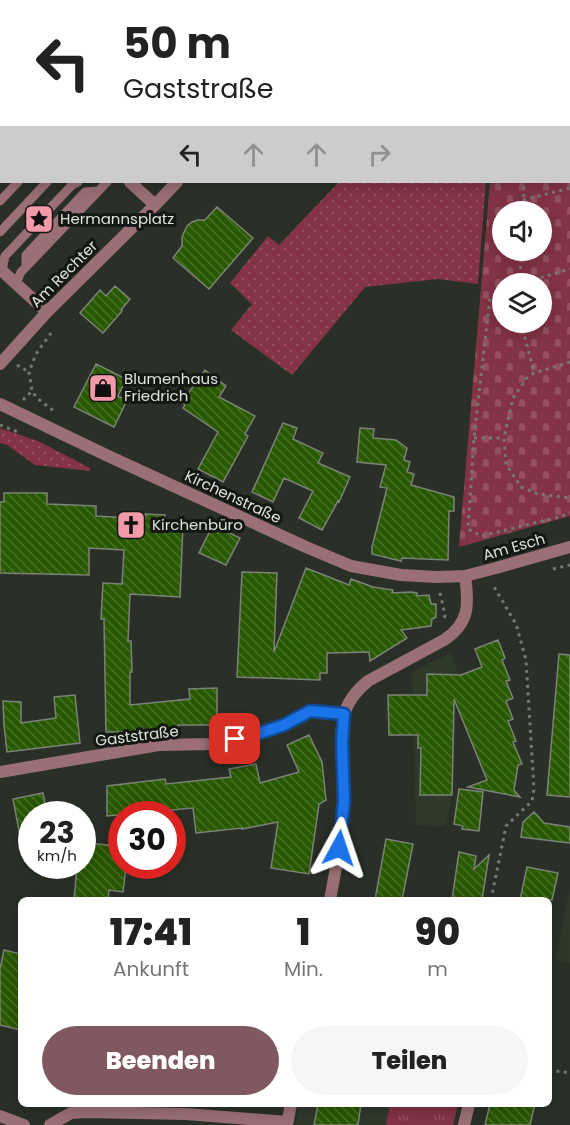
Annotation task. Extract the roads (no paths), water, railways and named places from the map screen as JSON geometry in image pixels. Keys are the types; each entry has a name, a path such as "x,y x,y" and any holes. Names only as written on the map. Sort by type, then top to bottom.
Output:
{"street":[{"path":"131,183 155,206"},
{"name":"Am Rechter","path":"0,364 47,312 176,183"},
{"path":"1,269 47,312"},
{"name":"Kirchenstraße","path":"0,404 106,455 351,566 401,575 465,576"},
{"name":"Am Esch","path":"465,576 570,547"},
{"path":"331,897 344,801 342,742 344,714 357,690 368,681 444,640 461,626 467,608 465,576"},
{"name":"Gaststraße","path":"0,772 159,746 212,744 257,734 284,725 310,711 344,714"},
{"path":"50,1125 71,1113 85,1112 195,1114 287,1124 290,1107"},
{"path":"464,1125 468,1107"},
{"path":"0,1116 24,1125"}],"lane":[{"path":"0,201 17,183"},
{"path":"0,232 46,183"},
{"path":"1,269 5,256 76,183"},
{"path":"16,283 26,267 106,183"}],"place":[{"name":"Hermannsplatz","path":"39,219"},
{"name":"Blumenhaus Friedrich","path":"103,388"},
{"name":"Kirchenbüro","path":"131,525"}]}
